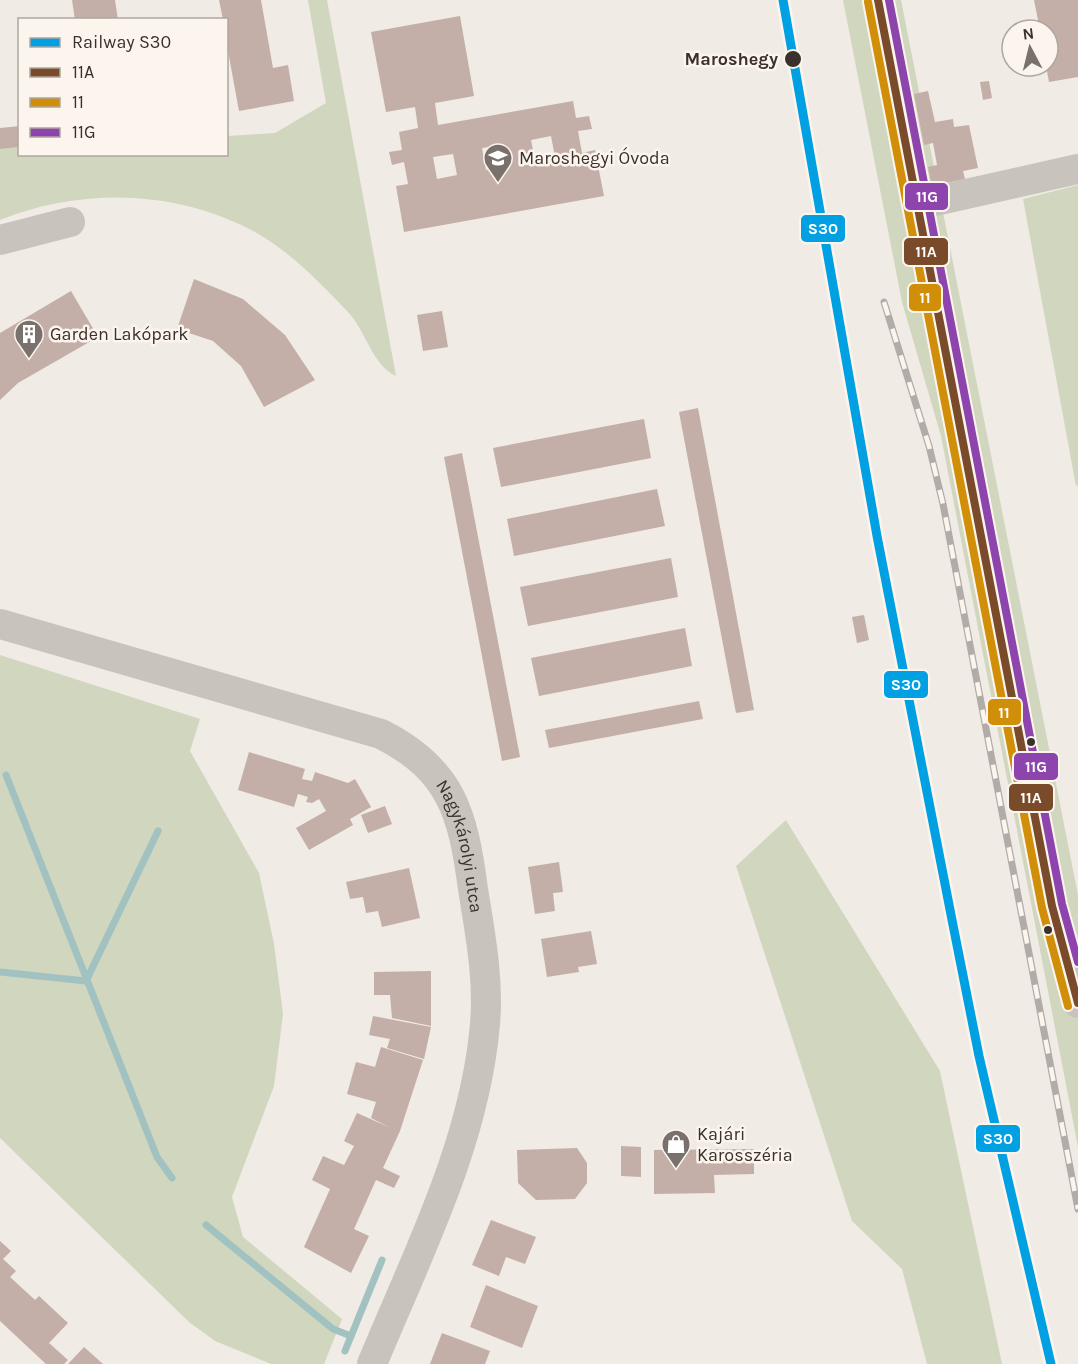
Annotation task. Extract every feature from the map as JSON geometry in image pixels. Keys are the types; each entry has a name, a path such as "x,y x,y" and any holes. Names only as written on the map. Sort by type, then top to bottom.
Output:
{"street":[{"path":"878,0 1052,906 1071,949 1078,1003"},
{"path":"916,205 1078,170"},
{"path":"0,240 70,222"},
{"name":"Nagykárolyi utca","path":"0,624 381,734 409,748 432,768 449,794 470,862 481,939 485,1013 479,1073 470,1112 443,1190 372,1364"}],"green space":[{"path":"308,0 327,0 396,376 381,364 354,320 327,290 281,249 255,232 225,218 162,201 96,198 31,209 0,220 0,149 18,147 18,156 228,156 228,136 275,133 326,103"},
{"path":"843,0 901,0 1078,895 1078,1147 941,436 902,302"},
{"path":"1078,185 1078,485 1076,486 1023,199"},
{"path":"0,655 200,719 190,751 259,873 274,944 283,1014 274,1086 232,1197 243,1237 342,1319 324,1364 271,1364 215,1341 189,1322 0,1138"},
{"path":"786,820 940,1071 1002,1364 927,1364 902,1269 852,1221 736,866"}],"building":[{"path":"72,0 115,0 118,18 75,18"},
{"path":"219,0 261,0 273,68 288,65 294,101 239,111 228,51 228,18 223,18"},
{"path":"1034,0 1078,0 1078,77 1049,82 1048,78 1060,78 1060,18 1038,18"},
{"path":"460,16 474,96 435,103 438,125 573,101 576,118 589,116 592,129 578,131 582,153 595,150 604,196 404,232 396,186 408,184 404,162 392,165 389,152 402,150 399,132 418,128 415,107 386,112 371,32","holes":["551,136 555,157 535,161 531,140","502,145 506,166 486,170 482,148","453,154 457,175 437,179 433,157"]},
{"path":"989,81 992,98 983,100 980,82"},
{"path":"928,91 935,122 953,119 954,127 969,125 978,168 963,171 965,179 932,186 928,167 937,165 933,143 924,145 914,94"},
{"path":"18,126 18,147 0,149 0,128"},
{"path":"194,279 243,299 285,335 315,380 264,407 241,366 213,341 177,329"},
{"name":"Garden Lakópark","path":"71,291 98,337 18,383 0,400 0,333"},
{"path":"442,311 448,347 423,351 417,315"},
{"path":"698,408 754,710 736,713 679,412"},
{"path":"644,419 651,458 501,487 493,448"},
{"path":"462,453 520,757 502,761 444,457"},
{"path":"657,489 665,526 514,556 507,519"},
{"path":"671,558 678,597 528,626 520,587"},
{"path":"864,615 869,640 857,643 852,617"},
{"path":"685,628 692,666 539,696 531,658"},
{"path":"699,701 703,719 549,748 545,730"},
{"path":"249,752 305,769 302,779 312,781 315,772 348,783 355,779 371,807 350,819 353,825 309,850 296,828 326,811 319,799 312,803 306,802 308,797 298,794 294,807 238,790"},
{"path":"385,806 392,824 368,833 361,815"},
{"path":"559,862 563,892 553,893 555,911 535,914 528,867"},
{"path":"409,868 420,918 382,927 378,911 366,913 363,897 350,899 346,882"},
{"path":"591,931 597,964 578,967 579,972 547,977 541,939"},
{"path":"431,971 431,1026 392,1018 390,995 374,995 374,972"},
{"path":"373,1016 431,1027 424,1059 387,1048 390,1039 369,1035"},
{"path":"381,1047 423,1060 400,1131 383,1168 400,1176 394,1188 376,1180 354,1229 369,1236 351,1273 304,1247 330,1189 312,1180 323,1156 344,1165 354,1146 344,1141 357,1113 391,1128 371,1118 376,1102 347,1094 356,1062 375,1067"},
{"path":"621,1146 641,1147 641,1177 621,1176"},
{"path":"577,1148 587,1163 587,1183 575,1199 536,1200 518,1183 517,1150"},
{"path":"754,1149 754,1174 714,1175 715,1193 654,1194 654,1150"},
{"path":"491,1220 536,1237 525,1264 506,1257 499,1276 472,1265"},
{"path":"0,1241 11,1251 3,1259 16,1271 10,1277 35,1300 39,1296 68,1323 49,1343 68,1360 64,1364 46,1364 0,1321"},
{"path":"486,1285 538,1306 522,1348 470,1327"},
{"path":"442,1333 490,1351 485,1364 430,1364"},
{"path":"84,1347 103,1364 68,1364"}],"waterway":[{"path":"6,775 157,1157 172,1178"},
{"path":"86,981 158,831"},
{"path":"0,972 86,981"},
{"path":"206,1225 333,1329 351,1336"},
{"path":"345,1351 382,1260"}],"railway":[{"path":"884,302 929,446 943,504 1078,1209"}],"rail line":[{"name":"S30","path":"783,0 877,536 953,925 979,1056 1051,1364"}],"transit line":[{"name":"11A","path":"878,0 1052,906 1078,1003"},
{"name":"11G","path":"889,0 1062,904 1078,962"},
{"name":"11","path":"868,2 1042,908 1068,1006"}],"place":[{"name":"Maroshegy","path":"793,59"},
{"name":"Maroshegyi Óvoda","path":"498,184"},
{"name":"Garden Lakópark","path":"29,360"},
{"name":"Kajári Karosszéria","path":"676,1170"}]}
